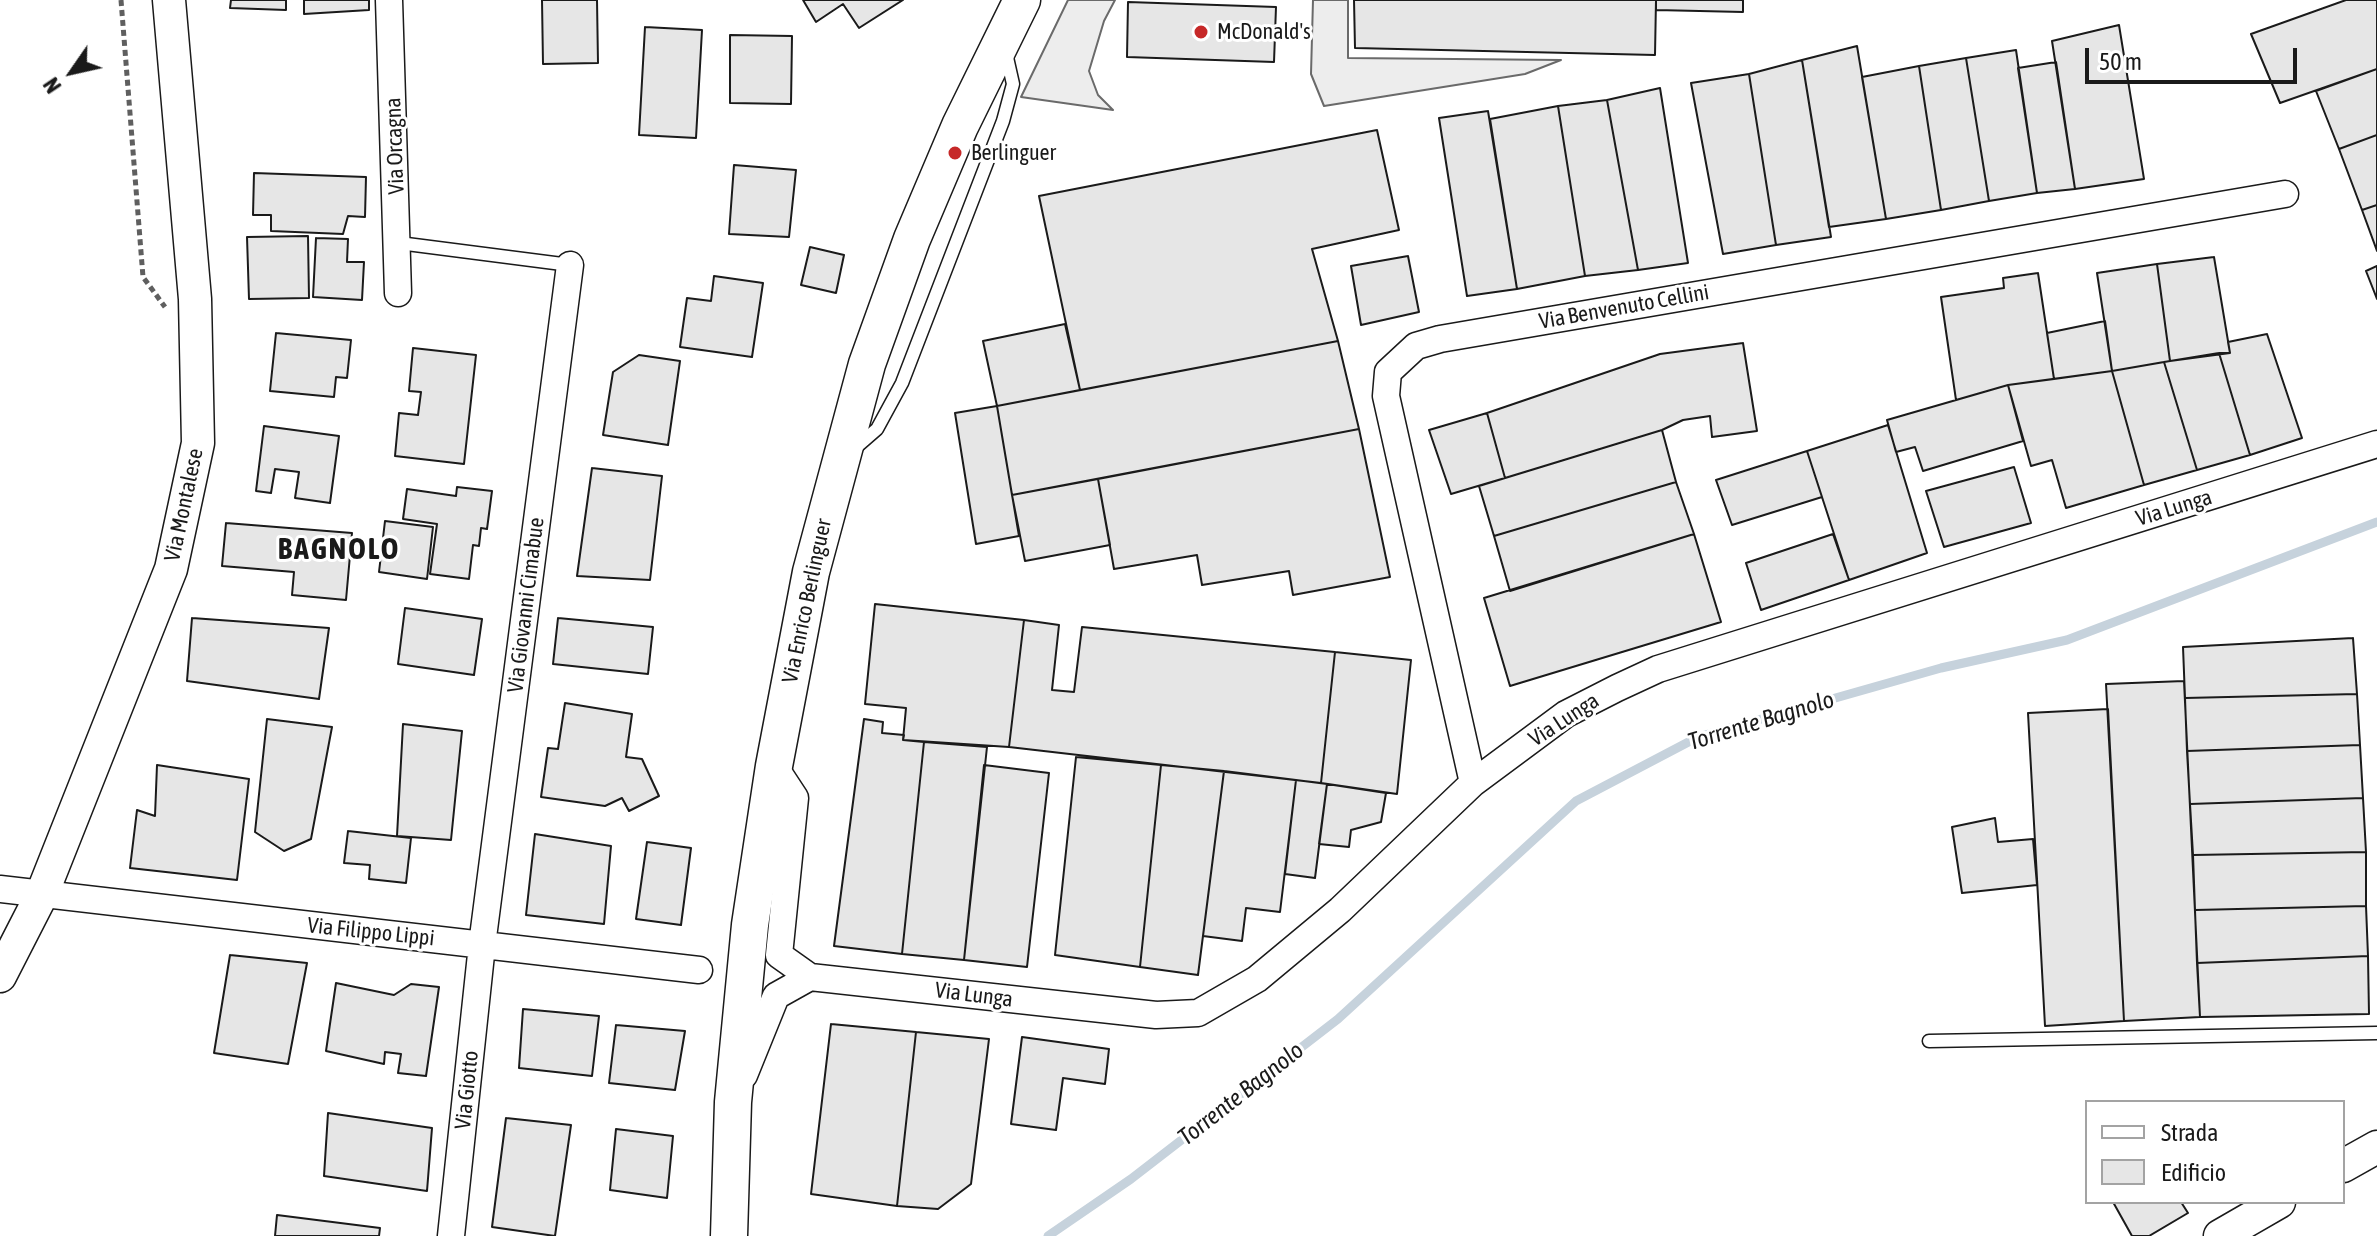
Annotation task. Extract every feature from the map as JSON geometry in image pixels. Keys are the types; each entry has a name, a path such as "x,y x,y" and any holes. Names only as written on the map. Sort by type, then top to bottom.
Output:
{"main road":[{"name":"Via Enrico Berlinguer","path":"729,1236 733,1102 750,925 774,766 811,572 867,364 912,239 1022,0"}],"street":[{"name":"Via Montalese","path":"0,976 42,894 171,569 198,443 195,299 169,0"},
{"name":"Via Orcagna","path":"389,0 399,243 398,293"},
{"name":"Via Benvenuto Cellini","path":"1473,783 1386,396 1388,372 1416,346 1456,336 2285,194"},
{"name":"Via Giovanni Cimabue","path":"482,945 570,265"},
{"name":"Via Lunga","path":"810,977 1156,1015 1198,1013 1257,979 1293,949 1473,783 1566,714 1658,669 2377,444"},
{"path":"733,1102 776,996 810,977 779,955 795,798 774,766"},
{"name":"Via Filippo Lippi","path":"0,889 699,970"},
{"name":"Via Giotto","path":"451,1236 482,945"},
{"path":"2345,1165 2377,1147"},
{"path":"2220,1236 2276,1204"}],"lane":[{"path":"399,243 570,265"},
{"path":"1929,1041 2377,1033"}],"path":[{"path":"121,0 143,277 167,310"}],"shaded area":[{"path":"1068,0 1115,0 1104,21 1089,71 1098,95 1113,110 1021,97"},
{"path":"1313,0 1348,0 1348,58 1561,60 1525,74 1324,106 1311,74"}],"building":[{"path":"231,0 286,0 286,10 230,8"},
{"path":"304,0 369,0 369,10 304,14"},
{"path":"542,0 597,0 598,63 543,64"},
{"path":"803,0 903,0 859,28 843,4 816,22"},
{"path":"1354,0 1656,0 1655,55 1355,48"},
{"path":"1656,0 1743,0 1743,12 1656,10"},
{"path":"2346,0 2377,0 2377,69 2280,103 2251,34"},
{"name":"McDonald's","path":"1128,2 1276,7 1274,62 1127,57"},
{"path":"2119,25 2144,179 2075,189 2052,41"},
{"path":"645,27 702,30 696,138 639,135"},
{"path":"730,35 792,36 791,104 730,103"},
{"path":"1857,46 1886,219 1829,227 1802,60"},
{"path":"2016,50 2037,193 1989,201 1966,58"},
{"path":"1966,58 1989,201 1941,210 1919,66"},
{"path":"1802,60 1831,237 1776,245 1749,74"},
{"path":"2056,62 2075,189 2037,193 2018,68"},
{"path":"1919,66 1941,210 1886,219 1862,77"},
{"path":"2377,69 2377,135 2339,149 2316,91"},
{"path":"1749,74 1776,245 1723,254 1691,83"},
{"path":"1660,88 1688,263 1638,270 1607,100"},
{"path":"1607,100 1638,270 1585,276 1558,106"},
{"path":"1558,106 1585,276 1517,289 1490,119"},
{"path":"1488,111 1517,289 1467,296 1439,118"},
{"path":"1377,130 1399,230 1312,249 1338,341 1080,390 1039,196"},
{"path":"2377,135 2377,205 2362,210 2339,149"},
{"path":"734,165 796,170 789,237 729,234"},
{"path":"254,173 366,177 365,217 348,216 343,234 271,231 271,215 253,215"},
{"path":"2377,205 2377,251 2362,210"},
{"path":"308,236 309,298 249,299 247,237"},
{"path":"316,238 348,239 347,262 364,262 362,300 313,297"},
{"path":"810,247 844,255 836,293 801,285"},
{"path":"1408,256 1419,312 1361,325 1351,266"},
{"path":"2214,257 2230,353 2170,361 2157,264"},
{"path":"2157,264 2170,361 2112,371 2097,273"},
{"path":"2377,266 2377,299 2366,271"},
{"path":"2038,273 2054,379 2008,385 1956,400 1941,297 2004,288 2003,278"},
{"path":"714,276 763,283 752,357 680,347 687,298 711,301"},
{"path":"2105,321 2112,371 2054,379 2047,333"},
{"path":"1065,324 1080,390 997,406 983,341"},
{"path":"276,333 351,340 347,378 336,377 334,397 270,391"},
{"path":"2267,334 2302,438 2250,455 2219,353 2230,353 2228,342"},
{"path":"1338,341 1359,429 1012,495 997,406"},
{"path":"1743,343 1757,431 1712,437 1710,416 1683,420 1662,430 1505,478 1487,413 1660,354"},
{"path":"413,348 476,355 464,464 395,456 399,413 418,415 421,392 409,391"},
{"path":"2219,353 2250,455 2197,470 2164,362"},
{"path":"639,355 680,361 668,445 603,435 613,372"},
{"path":"2164,362 2197,470 2144,485 2112,371"},
{"path":"2112,371 2144,485 2066,508 2052,460 2031,466 2008,385"},
{"path":"2008,385 2023,441 1923,471 1915,447 1896,452 1887,420"},
{"path":"997,406 1019,536 976,544 955,413"},
{"path":"1487,413 1505,478 1451,494 1429,430"},
{"path":"1888,425 1927,553 1849,580 1807,451"},
{"path":"264,426 339,436 330,503 295,498 299,472 275,469 271,493 256,491"},
{"path":"1359,429 1390,577 1293,595 1289,571 1202,585 1197,555 1114,569 1098,479"},
{"path":"1662,430 1676,482 1494,536 1479,486"},
{"path":"1807,451 1822,497 1732,525 1716,480"},
{"path":"2014,467 2031,523 1944,547 1926,491"},
{"path":"592,468 662,476 650,580 577,576"},
{"path":"1098,479 1110,545 1025,561 1012,495"},
{"path":"1676,482 1694,534 1510,591 1494,536"},
{"path":"457,487 492,491 487,529 481,528 479,546 473,545 469,579 430,574 437,524 403,519 407,489 456,496"},
{"path":"385,521 433,527 427,579 379,572"},
{"path":"226,523 352,533 346,600 292,595 294,572 222,566"},
{"path":"1694,534 1721,622 1510,686 1484,598"},
{"path":"1833,534 1849,580 1761,610 1746,563"},
{"path":"875,604 1024,620 1009,747 903,740 906,708 865,704"},
{"path":"405,608 482,619 474,675 398,664"},
{"path":"192,618 329,628 319,699 187,681"},
{"path":"558,618 653,627 648,674 553,664"},
{"path":"1024,620 1059,625 1052,690 1074,692 1082,627 1335,652 1321,783 1009,747"},
{"path":"2353,638 2357,694 2185,698 2183,647"},
{"path":"1335,652 1411,660 1397,794 1321,783"},
{"path":"2184,681 2200,1017 2124,1021 2106,684"},
{"path":"2357,694 2360,745 2187,751 2185,698"},
{"path":"565,703 632,714 626,757 642,759 659,796 629,811 622,798 605,806 541,797 548,748 558,749"},
{"path":"2108,709 2124,1021 2045,1026 2028,713"},
{"path":"267,719 332,727 311,839 284,851 255,832"},
{"path":"864,719 883,722 882,733 904,735 903,740 924,742 902,954 834,946"},
{"path":"403,724 462,731 451,840 397,836"},
{"path":"924,742 987,747 964,960 902,954"},
{"path":"2360,745 2363,798 2190,804 2187,751"},
{"path":"1076,757 1161,765 1140,967 1055,955"},
{"path":"157,765 249,779 237,880 130,868 137,810 155,816"},
{"path":"984,765 1049,773 1027,967 964,960"},
{"path":"1161,765 1224,771 1198,975 1140,967"},
{"path":"1224,771 1296,780 1280,912 1246,908 1242,941 1203,936"},
{"path":"1296,780 1327,784 1315,878 1285,874"},
{"path":"1327,784 1386,793 1381,822 1351,830 1349,847 1319,844"},
{"path":"2363,798 2366,852 2193,855 2190,804"},
{"path":"1995,818 1998,842 2033,839 2037,885 1962,893 1952,827"},
{"path":"348,831 411,838 406,883 369,879 370,865 344,863"},
{"path":"535,834 611,846 604,924 526,915"},
{"path":"647,842 691,848 681,925 636,919"},
{"path":"2366,852 2366,906 2195,910 2193,855"},
{"path":"2366,906 2368,956 2197,963 2195,910"},
{"path":"230,955 307,963 288,1064 214,1053"},
{"path":"2368,956 2369,1014 2200,1017 2197,963"},
{"path":"336,983 394,995 411,984 439,987 426,1076 398,1073 401,1054 385,1052 384,1064 326,1051"},
{"path":"523,1009 599,1016 592,1076 519,1068"},
{"path":"831,1024 916,1032 897,1206 811,1194"},
{"path":"616,1025 685,1031 675,1090 609,1083"},
{"path":"916,1032 989,1039 971,1184 938,1209 897,1206"},
{"path":"1022,1037 1109,1049 1105,1084 1063,1078 1056,1130 1011,1124"},
{"path":"328,1113 432,1128 427,1191 324,1176"},
{"path":"506,1118 571,1125 555,1236 492,1227"},
{"path":"616,1129 673,1136 667,1198 610,1190"},
{"path":"2114,1204 2182,1204 2188,1213 2149,1236 2132,1236"},
{"path":"277,1215 380,1228 379,1236 275,1236"}],"waterway":[{"name":"Torrente Bagnolo","path":"1048,1236 1131,1179 1338,1019 1576,801 1698,737 1941,668 2067,640 2377,522"}],"place":[{"name":"McDonald's","path":"1201,32"},
{"name":"Berlinguer","path":"955,153"}],"district":[{"name":"BAGNOLO","path":"339,550"}]}
